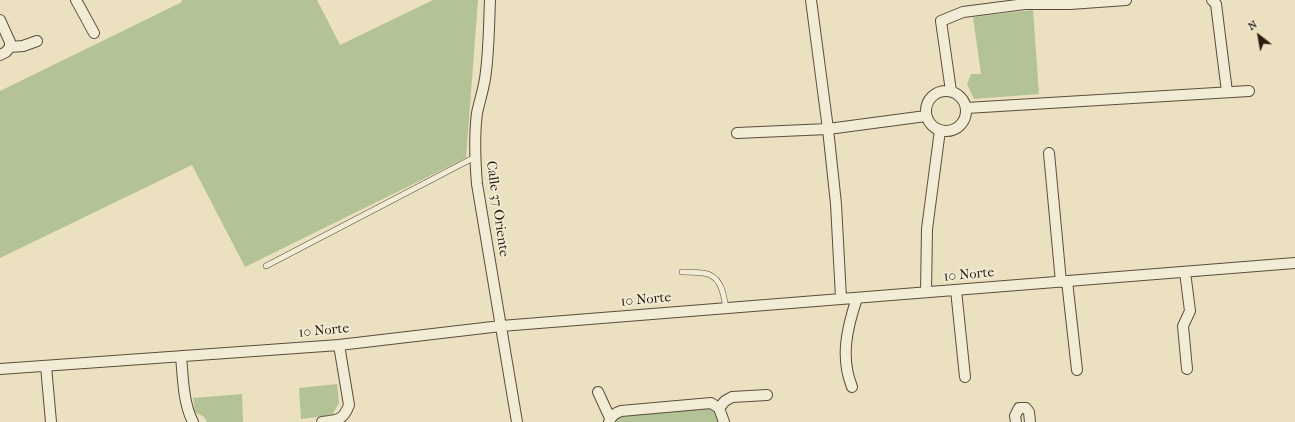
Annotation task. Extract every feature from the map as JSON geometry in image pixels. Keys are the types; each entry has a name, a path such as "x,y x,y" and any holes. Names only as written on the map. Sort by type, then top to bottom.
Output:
{"street":[{"path":"76,0 94,33"},
{"name":"Calle 37 Oriente","path":"490,0 486,71 475,130 475,157 477,184 517,422"},
{"path":"811,0 836,204 841,298"},
{"path":"951,91 941,21 963,12 1025,4 1070,4 1126,0"},
{"path":"1212,0 1216,4 1227,92"},
{"path":"0,20 10,42 10,47 6,52 0,55"},
{"path":"10,47 23,46 37,41"},
{"path":"944,91 951,91 961,97 966,108 966,116 962,123 949,131 940,130 933,127 926,116 928,103 932,97 937,93 944,91"},
{"path":"966,108 1249,91"},
{"path":"737,133 828,129 926,116"},
{"path":"926,292 927,229 940,130"},
{"path":"1049,153 1064,281 1077,370"},
{"name":"10 Norte","path":"0,369 339,345 501,326 1295,263"},
{"path":"1185,272 1190,311 1183,326 1187,369"},
{"path":"956,290 965,377"},
{"path":"852,387 846,365 846,335 857,298"},
{"path":"322,422 337,420 343,417 346,413 348,405 339,345"},
{"path":"181,356 189,415 193,422"},
{"path":"46,366 51,422"},
{"path":"598,392 609,420 615,413 620,411 711,403 719,408 724,422"},
{"path":"719,408 732,397 767,395"},
{"path":"1016,422 1015,416 1019,408 1026,408 1029,412 1030,422"}],"lane":[{"path":"266,266 475,157"},
{"path":"682,272 710,274 716,278 720,284 726,308"}],"green space":[{"path":"181,0 317,0 340,45 433,0 478,0 466,158 245,267 192,165 0,258 0,91 182,2"},
{"path":"1033,10 1039,94 974,99 967,84 971,74 981,74 973,17"},
{"path":"337,384 339,403 332,415 301,419 299,388"},
{"path":"242,394 243,422 207,422 204,417 195,412 193,398"},
{"path":"711,403 724,422 609,422 610,418"}]}
